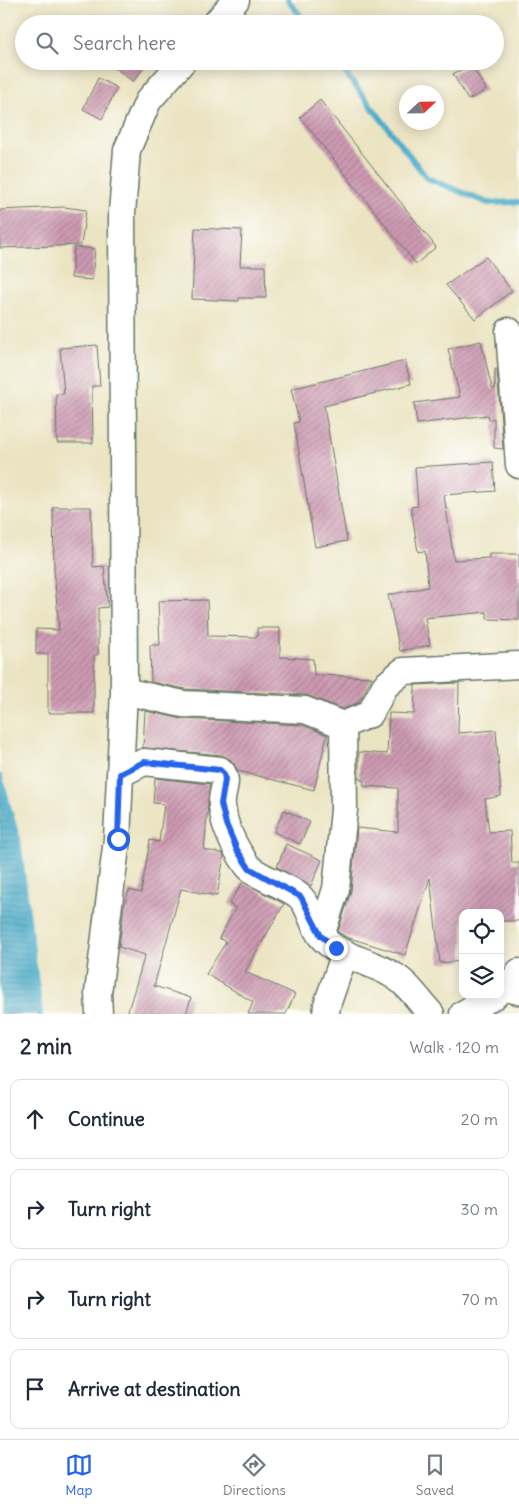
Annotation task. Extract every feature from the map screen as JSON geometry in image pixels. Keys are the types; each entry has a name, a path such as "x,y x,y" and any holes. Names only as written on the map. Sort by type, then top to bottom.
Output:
{"street":[{"path":"223,15 236,0"},
{"path":"99,1014 98,993 118,839 124,691 122,213 127,150 148,102 175,70"},
{"path":"509,331 519,465"},
{"path":"124,691 184,704 305,710 343,725 370,714 385,686 403,671 519,665"},
{"path":"321,936 336,888 344,810 343,725"},
{"path":"120,774 144,762 220,770 224,774 225,780 221,804 226,824 237,850 249,868 301,897 321,936 345,953 392,974 409,988 431,1014"},
{"path":"326,1014 327,1005 345,953"},
{"path":"463,1014 509,988"}],"water":[{"path":"0,777 18,841 40,1014 0,1014"}],"building":[{"path":"118,70 142,70 133,82"},
{"path":"460,70 474,70 486,90 468,100 453,74"},
{"path":"98,78 117,88 102,119 83,109"},
{"path":"320,100 436,247 416,264 300,117"},
{"path":"64,207 86,210 81,245 0,248 0,210"},
{"path":"195,228 242,230 240,266 265,266 266,298 239,298 239,301 192,299"},
{"path":"74,247 95,249 92,280 71,278"},
{"path":"486,257 512,291 475,319 446,285"},
{"path":"481,341 492,389 495,389 495,369 497,369 503,449 494,448 494,418 489,420 488,415 417,424 414,403 460,397 448,349"},
{"path":"97,345 100,386 92,386 93,443 57,443 56,394 64,394 60,348"},
{"path":"405,361 411,384 324,406 347,541 315,547 294,423 299,422 291,389"},
{"path":"493,462 495,491 444,495 454,560 489,558 489,554 519,554 519,620 487,619 487,612 425,618 430,645 400,651 388,595 428,587 425,551 418,552 411,507 418,506 415,467"},
{"path":"53,507 91,507 93,567 104,566 108,607 98,608 98,655 94,655 94,713 48,713 48,654 36,654 36,629 59,630 54,570"},
{"path":"207,600 208,636 257,637 257,628 280,628 280,657 313,659 314,675 372,677 359,702 343,709 306,695 185,689 151,682 150,645 160,645 158,601"},
{"path":"459,683 458,733 496,730 501,796 485,799 489,832 510,831 512,863 519,863 519,921 504,921 504,909 459,909 459,961 440,963 430,878 405,955 346,937 338,932 351,891 357,828 398,832 398,788 363,786 364,781 359,779 359,752 387,754 389,713 414,714 415,685"},
{"path":"145,711 182,719 302,725 327,735 314,790 238,771 231,760 222,755 143,748"},
{"path":"155,778 210,784 204,850 222,853 224,856 217,896 181,889 154,986 191,998 186,1014 127,1014 145,955 119,947 124,906 129,890 141,893 150,840 159,842 164,804 153,803"},
{"path":"284,810 310,822 300,844 274,832"},
{"path":"286,844 322,860 311,886 277,867"},
{"path":"243,882 284,904 245,972 295,994 286,1014 248,1014 253,1002 206,974 226,942 219,938 236,908 229,904"}],"waterway":[{"path":"288,0 300,15"},
{"path":"343,70 427,178 488,203 519,202"},
{"path":"0,777 18,841 40,1014"}],"route":[{"path":"118,839 120,774 144,762 220,770 224,774 225,780 221,804 226,824 237,850 249,868 301,897 321,936 336,948"}]}
